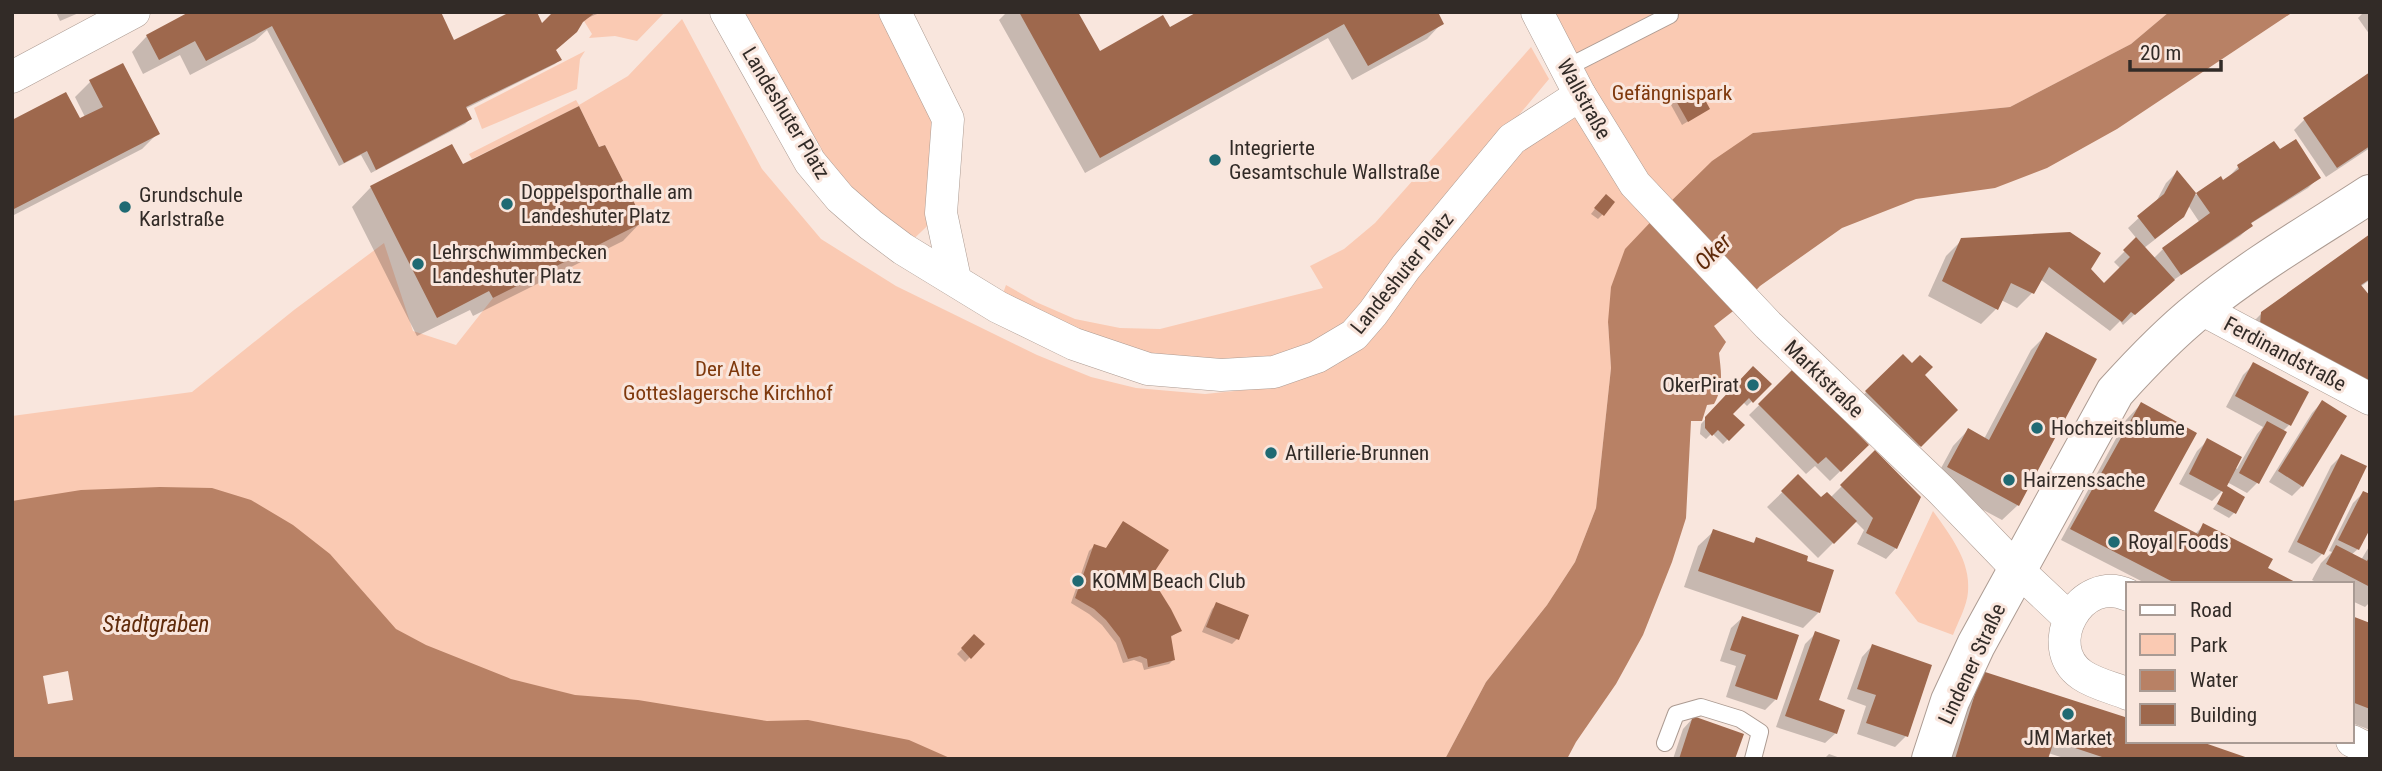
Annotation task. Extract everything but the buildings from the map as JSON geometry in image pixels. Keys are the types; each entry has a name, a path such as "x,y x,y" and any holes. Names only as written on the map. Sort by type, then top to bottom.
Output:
{"main road":[{"name":"Lindener Straße","path":"1931,759 1951,701 1971,656 2115,392 2142,362 2201,309 2261,264 2370,194"}],"street":[{"path":"12,77 134,12"},
{"name":"Landeshuter Platz","path":"726,12 810,162 840,198 903,249 998,307 1074,344 1148,369 1220,375 1274,372 1317,357 1354,335 1397,278 1512,139 1573,82"},
{"path":"895,12 948,119 941,213 955,279"},
{"name":"Wallstraße","path":"1537,12 1573,82 1635,184"},
{"name":"Marktstraße","path":"1635,184 1768,325 1941,490 2018,570 2069,618"},
{"name":"Ferdinandstraße","path":"2201,309 2370,399"},
{"path":"2126,594 2106,591 2092,595 2077,606 2069,618 2064,635 2071,662 2081,675 2126,693"},
{"path":"2354,742 2370,750"}],"lane":[{"path":"1573,82 1670,15"},
{"path":"1665,743 1676,714 1701,707 1741,719 1760,733 1753,759"}],"green space":[{"path":"596,12 665,12 637,41 615,36 589,38 592,34 584,21"},
{"path":"726,12 895,12 948,119 941,213 903,249 871,225"},
{"path":"1537,12 2169,12 2131,44 2010,107 1753,133 1608,322 1611,368 1596,508 1575,562 1547,605 1486,682 1445,759 12,759 12,416 192,392 294,310 384,243 413,331 456,345 493,298 644,222 605,145 599,147 579,106 472,159 469,154 576,100 579,105 628,76 682,19 762,169 821,239 896,286 1037,355 1091,377 1136,388 1205,394 1283,386 1305,378 1338,364 1356,341 1354,335 1220,375 998,307 1006,285 1075,319 1120,328 1160,329 1323,288 1310,266 1344,249 1375,223 1531,47 1549,79 1459,187 1512,139 1579,95"},
{"path":"585,51 580,59 577,89 482,129 474,108"},
{"path":"1933,511 1963,559 1968,581 1966,603 1953,635 1918,622 1895,593"}],"water":[{"name":"Oker","path":"2169,12 2293,12 2117,129 2047,168 1995,188 1916,199 1842,228 1760,286 1746,301 1714,326 1726,342 1719,353 1721,385 1714,404 1707,405 1702,421 1691,421 1686,518 1643,635 1616,684 1567,759 1445,759 1486,682 1547,605 1575,562 1596,508 1611,368 1608,322 1611,287 1625,249 1661,211 1712,161 1753,133 2010,107 2131,44"},
{"name":"Stadtgraben","path":"212,488 251,500 293,525 330,554 396,629 426,645 511,679 575,695 638,700 767,721 808,720 909,740 952,759 12,759 12,501 81,490"}],"pier":[{"path":"68,671 73,700 48,704 43,676"}],"place":[{"name":"Integrierte Gesamtschule Wallstraße","path":"1215,160"},
{"name":"Doppelsporthalle am Landeshuter Platz","path":"507,204"},
{"name":"Grundschule Karlstraße","path":"125,207"},
{"name":"Lehrschwimmbecken Landeshuter Platz","path":"418,264"},
{"name":"OkerPirat","path":"1753,385"},
{"name":"Hochzeitsblume","path":"2037,428"},
{"name":"Artillerie-Brunnen","path":"1271,453"},
{"name":"Hairzenssache","path":"2009,480"},
{"name":"Royal Foods","path":"2114,542"},
{"name":"KOMM Beach Club","path":"1078,581"},
{"name":"JM Market","path":"2068,714"}],"park label":[{"name":"Gefängnispark","path":"1672,93"},
{"name":"Der Alte Gotteslagersche Kirchhof","path":"728,381"}]}
